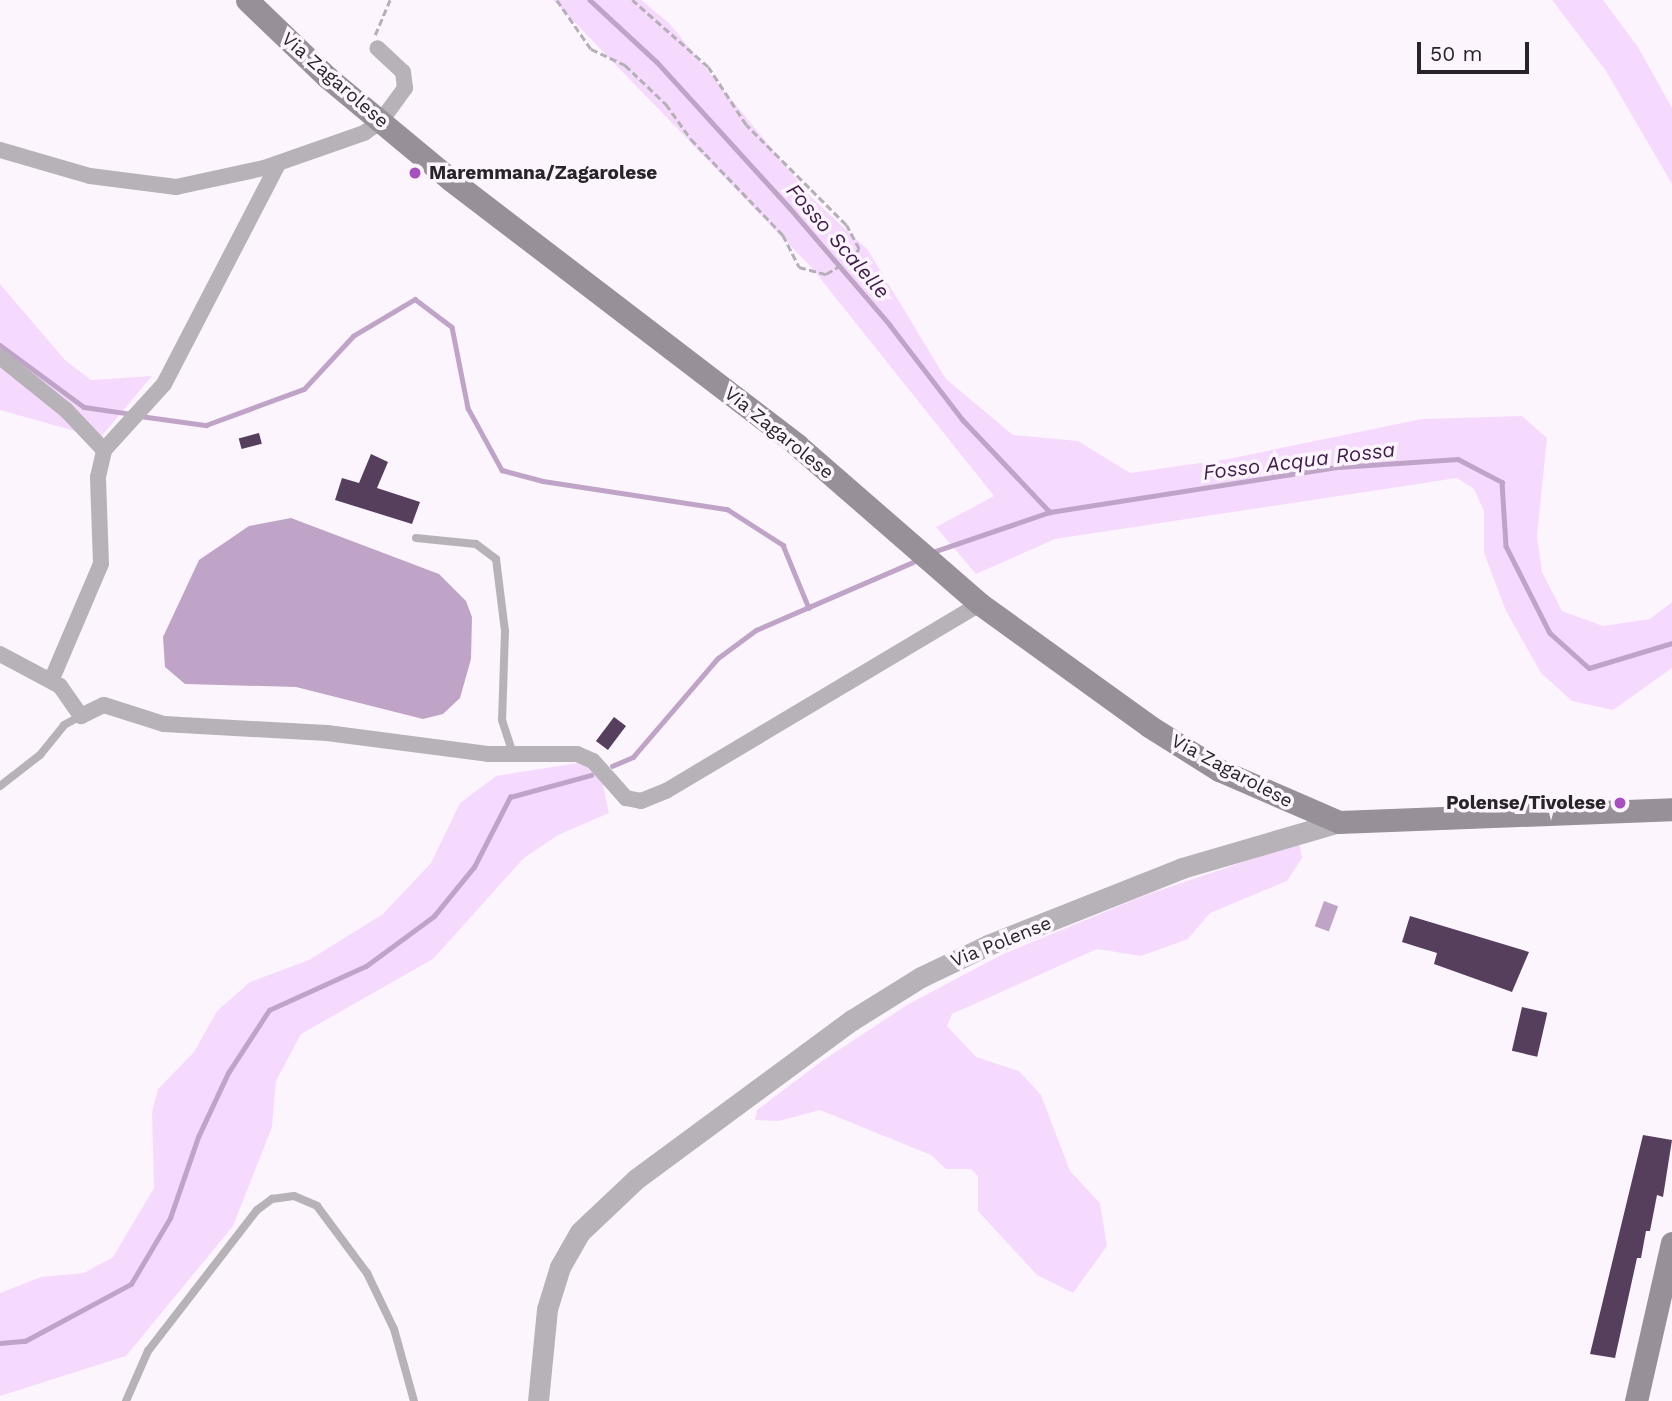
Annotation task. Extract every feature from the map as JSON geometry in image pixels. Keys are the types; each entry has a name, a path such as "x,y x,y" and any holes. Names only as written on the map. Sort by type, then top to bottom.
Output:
{"main road":[{"name":"Via Zagarolese","path":"247,0 381,121 797,445 980,604 1183,749 1265,792 1339,822"},
{"name":"Via Polense","path":"1339,822 1672,809"},
{"path":"1636,1401 1672,1243"}],"street":[{"path":"0,150 90,176 176,187 278,164 364,133 381,121 405,88 403,72 377,48"},
{"path":"51,681 101,564 98,477 104,450 164,384 278,164"},
{"path":"0,357 66,410 104,450"},
{"path":"0,654 60,686 82,716 104,705 164,724 327,733 514,755 582,755 626,799 648,799 980,604"},
{"name":"Via Polense","path":"538,1401 547,1309 560,1266 580,1231 636,1179 852,1020 913,981 988,945 1182,868 1339,822"}],"lane":[{"path":"415,538 476,544 496,559 505,631 502,720 514,755"},
{"path":"0,786 40,755 64,725 82,716"},
{"path":"127,1401 135,1373 157,1337 257,1210 272,1199 289,1196 306,1198 317,1206 367,1273 394,1329 414,1401"}],"path":[{"path":"557,0 591,49 625,65 666,104 691,139 783,235 799,267 826,274 849,260 859,249 846,225 746,125 708,67 632,0"},
{"path":"377,48 374,30 388,2"}],"shaded area":[{"path":"553,0 641,0 669,23 812,198 868,250 946,379 1013,435 1078,441 1130,473 1228,459 1422,419 1522,416 1547,438 1537,536 1542,572 1562,611 1603,626 1650,619 1672,602 1672,668 1613,710 1572,701 1541,673 1506,611 1484,553 1484,511 1474,489 1457,478 1055,539 976,574 936,527 994,496 811,267"},
{"path":"1552,0 1603,0 1638,47 1672,108 1672,184 1606,71"},
{"path":"0,284 65,360 91,380 152,376 100,438 0,410"},
{"path":"291,518 439,574 466,601 472,617 471,659 460,698 443,714 423,719 296,687 185,684 165,667 163,637 199,560 249,526"},
{"path":"578,763 592,767 603,784 609,813 558,835 524,858 433,959 301,1034 276,1081 272,1127 233,1226 126,1356 0,1396 0,1293 41,1277 84,1273 113,1257 154,1188 152,1112 158,1089 194,1052 217,1011 250,982 309,960 383,914 431,863 460,803 496,776"},
{"path":"1299,843 1302,858 1287,881 1210,913 1188,939 1141,956 1097,949 952,1014 947,1026 976,1057 1019,1071 1041,1095 1070,1171 1100,1203 1107,1246 1073,1293 1037,1275 978,1211 978,1176 971,1169 946,1169 931,1155 820,1110 779,1121 755,1120 757,1110 822,1061 907,1005 1001,955 1146,895"},
{"path":"1324,901 1338,906 1329,932 1315,926"}],"building":[{"path":"259,433 262,444 242,449 239,438"},
{"path":"371,454 388,462 377,488 420,502 412,524 335,500 342,478 359,483"},
{"path":"614,717 626,726 608,750 596,741"},
{"path":"1410,916 1529,952 1512,992 1434,964 1437,953 1402,942"},
{"path":"1522,1007 1547,1013 1537,1057 1512,1051"},
{"path":"1643,1135 1672,1140 1663,1197 1657,1195 1650,1231 1646,1231 1641,1258 1637,1258 1615,1358 1590,1354"}],"waterway":[{"name":"Fosso Scalelle","path":"590,0 657,62 789,207 890,325 963,420 1050,512"},
{"path":"140,416 206,425 304,389 353,336 415,299 452,327 468,408 502,470 543,481 727,509 783,545 809,608"},
{"path":"0,345 84,407 132,414"},
{"name":"Fosso Acqua Rossa","path":"933,552 1050,512 1339,467 1458,459 1502,482 1506,546 1550,633 1589,668 1672,643"},
{"name":"Fosso Acqua Rossa","path":"612,766 633,757 718,658 756,630 913,562"},
{"name":"Fosso Acqua Rossa","path":"0,1343 25,1341 131,1284 170,1218 198,1137 228,1073 269,1010 366,966 434,916 474,867 510,797 591,775"}],"place":[{"name":"Maremmana/Zagarolese","path":"415,173"},
{"name":"Polense/Tivolese","path":"1620,803"}]}
